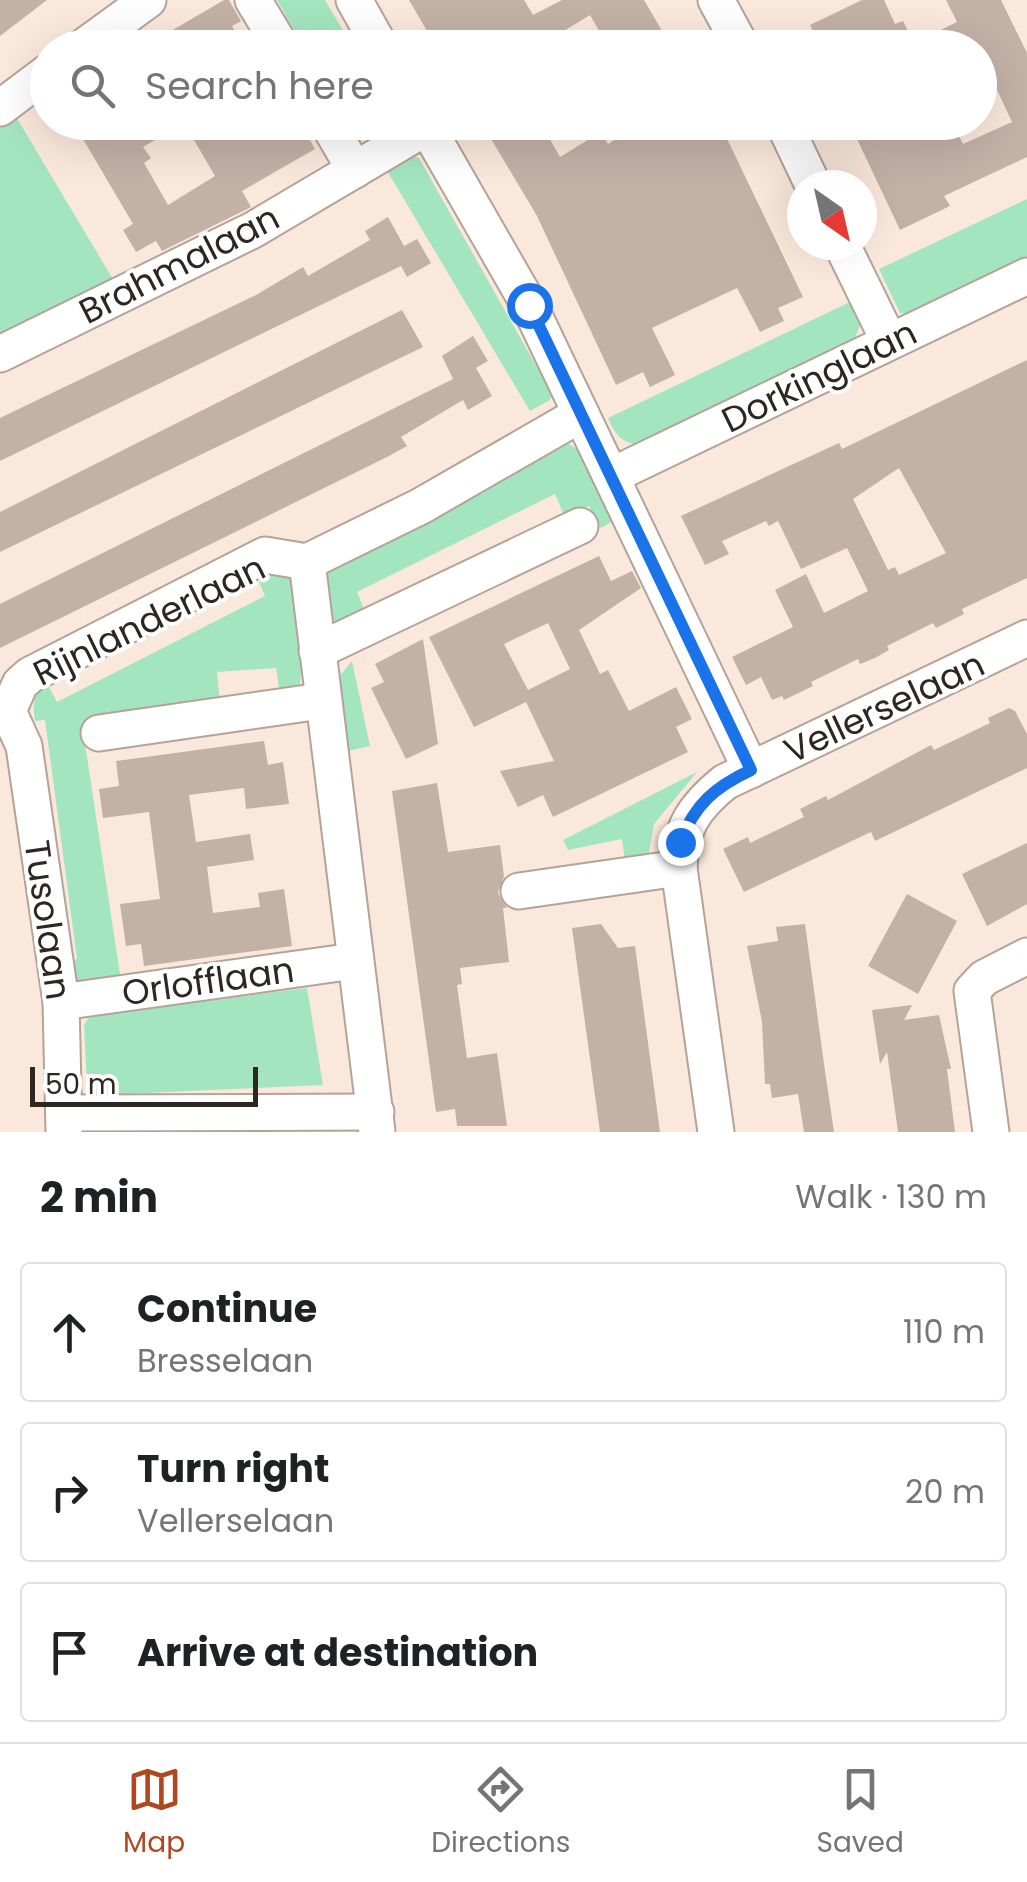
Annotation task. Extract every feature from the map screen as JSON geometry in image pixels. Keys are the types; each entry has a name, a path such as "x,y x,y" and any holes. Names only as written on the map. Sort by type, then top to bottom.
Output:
{"street":[{"path":"107,30 148,0"},
{"path":"253,0 271,30"},
{"path":"354,0 371,30"},
{"path":"716,0 732,30"},
{"path":"0,108 30,86"},
{"path":"337,140 355,170"},
{"name":"Brahmalaan","path":"0,354 253,230 402,140"},
{"path":"435,140 529,305 751,770"},
{"path":"792,140 806,170"},
{"path":"849,260 889,342"},
{"name":"Dorkinglaan","path":"611,476 1027,276"},
{"name":"Rijnlanderlaan","path":"4,713 20,684 30,675 265,555 307,562 421,506 580,414"},
{"path":"317,651 580,526"},
{"path":"64,1123 376,1122 321,701 307,562"},
{"name":"Vellerselaan","path":"716,1132 679,868 680,842 690,816 725,782 1027,638"},
{"path":"99,733 321,701"},
{"name":"Tusolaan","path":"4,713 24,746 61,1002 64,1123"},
{"path":"519,891 679,868"},
{"path":"991,1132 972,991 984,978 1027,956"},
{"name":"Orlofflaan","path":"61,1002 354,961"}],"green space":[{"path":"277,0 325,0 343,30 294,30"},
{"path":"15,115 114,281 0,337 0,126"},
{"path":"412,156 419,158 552,394 550,400 530,411 386,169"},
{"path":"1027,199 1027,257 914,313 900,313 879,269"},
{"path":"854,300 862,319 854,342 639,445 616,433 608,418"},
{"path":"559,442 570,444 587,461 615,520 601,528 589,506 564,515 555,494 357,592 366,614 331,622 323,578 330,565"},
{"path":"270,570 291,577 295,584 303,645 300,685 280,694 276,668 217,672 220,703 82,724 120,974 115,982 81,985 71,977 68,964 77,959 45,720 35,721 36,695 46,681 57,702 265,596 257,577"},
{"path":"352,661 370,746 348,751 338,678"},
{"path":"697,772 654,824 648,858 625,862 622,839 568,850 563,840"},
{"path":"307,988 323,1085 100,1095 87,1088 84,1025 90,1016"}],"building":[{"path":"0,0 47,0 0,36"},
{"path":"224,0 229,0 241,21 232,26 234,30 173,30"},
{"path":"409,0 524,0 533,15 562,0 644,0 662,30 599,30 590,15 565,30 426,30"},
{"path":"862,0 884,0 895,24 903,21 908,30 812,30 810,25"},
{"path":"946,0 1001,0 1027,53 1027,157 944,196 950,206 900,230 877,181 877,170 872,170 858,140 961,140 963,144 997,140 997,129 1012,122 997,90 997,30 941,30 957,22"},
{"path":"84,140 155,140 143,147 151,158 144,163 168,205 215,176 194,140 310,140 315,149 242,191 251,207 162,251 156,241 136,252 123,230 133,224"},
{"path":"492,140 550,140 560,157 588,140 606,140 608,144 614,140 728,140 803,297 778,308 784,321 760,332 737,288 652,328 675,375 650,387 643,372 616,385 537,216"},
{"path":"388,217 404,246 417,239 431,263 407,277 401,266 0,461 0,418 256,295 303,267 308,276 370,240 365,231"},
{"path":"402,310 423,347 0,552 0,512"},
{"path":"473,336 488,361 476,368 492,396 468,410 463,400 401,437 407,446 387,457 0,648 0,604 453,379 442,356"},
{"path":"1027,360 1027,578 962,609 964,614 936,628 933,623 887,646 889,650 875,658 860,664 858,659 784,700 782,696 772,700 761,677 746,685 732,657 793,627 775,590 806,574 824,613 868,591 847,548 801,569 778,521 769,526 766,521 722,541 729,554 705,565 681,516 839,443 842,449","holes":["899,468 946,553 899,575 895,567 888,570 853,499"]},
{"path":"599,556 611,581 632,571 641,588 579,630 600,674 608,670 629,711 676,687 692,719 676,727 688,752 553,817 543,795 518,807 500,771 554,761 526,702 474,727 429,637","holes":["548,623 570,669 528,690 504,644"]},
{"path":"423,639 438,744 406,759 371,688 384,682 375,664"},
{"path":"1009,708 1015,711 1027,734 1027,768 875,841 871,832 744,892 723,849 748,837 750,843 804,817 800,809 826,796 828,800 931,745 934,750 990,723 988,718"},
{"path":"264,741 268,765 283,762 289,804 246,809 244,788 189,795 196,842 250,834 254,860 207,867 213,913 260,907 258,893 284,889 292,946 144,966 141,944 126,946 120,904 160,899 149,812 103,818 99,789 119,786 116,761"},
{"path":"437,783 448,852 500,845 504,876 498,893 507,908 503,908 509,962 460,968 462,984 457,985 467,1058 497,1053 507,1126 457,1126 455,1109 436,1112 392,791"},
{"path":"1027,843 1027,904 987,926 962,874"},
{"path":"907,894 957,921 918,994 868,966"},
{"path":"601,924 618,948 635,946 660,1132 600,1132 572,928"},
{"path":"805,924 834,1132 804,1132 798,1094 772,1098 770,1084 765,1084 762,1022 747,946 778,941 776,927"},
{"path":"912,1005 904,1020 939,1015 951,1069 947,1069 955,1132 898,1132 887,1052 880,1064 872,1010"}],"route":[{"path":"529,305 751,770 725,782 703,800 690,816 680,842"}]}
